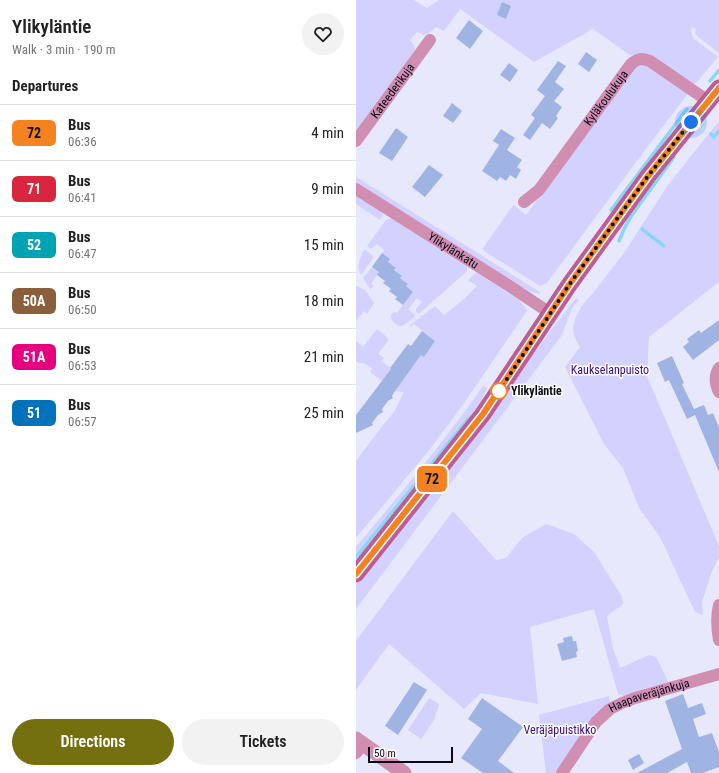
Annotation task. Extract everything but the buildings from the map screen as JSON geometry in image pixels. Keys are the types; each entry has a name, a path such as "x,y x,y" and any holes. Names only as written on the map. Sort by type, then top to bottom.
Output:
{"main road":[{"path":"356,574 483,414 569,285 648,176 719,88"}],"street":[{"name":"Kateederikuja","path":"356,141 430,40"},
{"name":"Kyläkoulukuja","path":"524,202 539,190 635,60 640,58 650,61 708,101"},
{"name":"Ylikylänkatu","path":"356,189 550,313"},
{"path":"719,368 716,372 715,378 716,386 719,392"},
{"path":"719,606 717,613 719,640"},
{"name":"Haapaveräjänkuja","path":"562,773 596,722 610,709 635,698 719,674"},
{"path":"358,745 404,773"}],"green space":[{"path":"356,0 414,0 427,8 439,0 719,0 719,53 698,37 695,33 696,29 692,27 691,31 693,38 718,57 697,82 692,85 640,54 630,55 593,29 534,62 460,9 444,31 436,27 424,35 417,32 410,40 414,45 415,50 356,132"},
{"path":"645,64 686,92 687,95 547,283 540,286 484,251 483,248 514,205 526,215 634,68"},
{"name":"Kaukselanpuisto","path":"719,121 719,282 649,337 647,376 719,546 719,557 712,571 702,602 703,615 695,612 660,537 639,508 623,468 604,444 565,367 580,347 574,336 573,327 581,307 624,253 668,185"},
{"path":"356,177 540,292 539,294 529,291 488,267 356,182"},
{"path":"356,195 380,211 383,215 380,220 356,204"},
{"path":"393,219 467,267 467,271 418,314 416,309 422,302 417,298 408,309 415,316 401,326 393,322 391,316 394,312 397,313 413,292 406,286 408,284 400,278 402,276 394,270 396,268 388,262 390,259 382,253 384,250 377,244 371,249 367,246 386,220"},
{"path":"364,250 374,257 361,275 359,265"},
{"path":"372,267 379,272 371,284 374,286 370,289 363,278"},
{"path":"476,273 519,300 527,311 462,406 430,449 356,538 356,461 394,412 404,392 395,391 370,372 372,368 364,363 359,363 356,361 356,341 363,347 377,329 388,338 388,341 378,354 384,358 381,361 404,378 421,355 424,357 435,341 414,324 411,327 410,325 435,306 444,315 477,286 468,280"},
{"path":"356,286 365,290 374,303 367,314 364,311 356,321"},
{"path":"576,298 579,300 572,308 562,335 356,609 356,584"},
{"path":"483,386 487,388 477,411 356,562 356,547 437,448"},
{"path":"453,511 496,560 506,558 522,538 546,524 574,534 594,552 621,595 623,604 607,616 613,648 620,668 649,655 656,657 669,683 646,688 625,696 618,694 594,609 530,627 538,704 481,693 464,709 389,644 356,690 356,641"},
{"name":"Veräjäpuistikko","path":"609,696 610,703 591,721 555,773 546,773 539,715"},
{"path":"429,698 439,704 434,720 421,739 408,730"}],"waterway":[{"path":"710,81 719,70"},
{"path":"611,210 687,109"},
{"path":"711,134 714,137 719,131"},
{"path":"619,241 632,215 674,157"},
{"path":"642,229 664,246"},
{"path":"356,557 469,418"}],"bus line":[{"name":"72","path":"356,574 483,414 569,285 648,176 719,88"}],"place":[{"name":"Ylikyläntie","path":"499,391"}],"route":[{"path":"499,391 569,285 648,176 691,122"}]}
